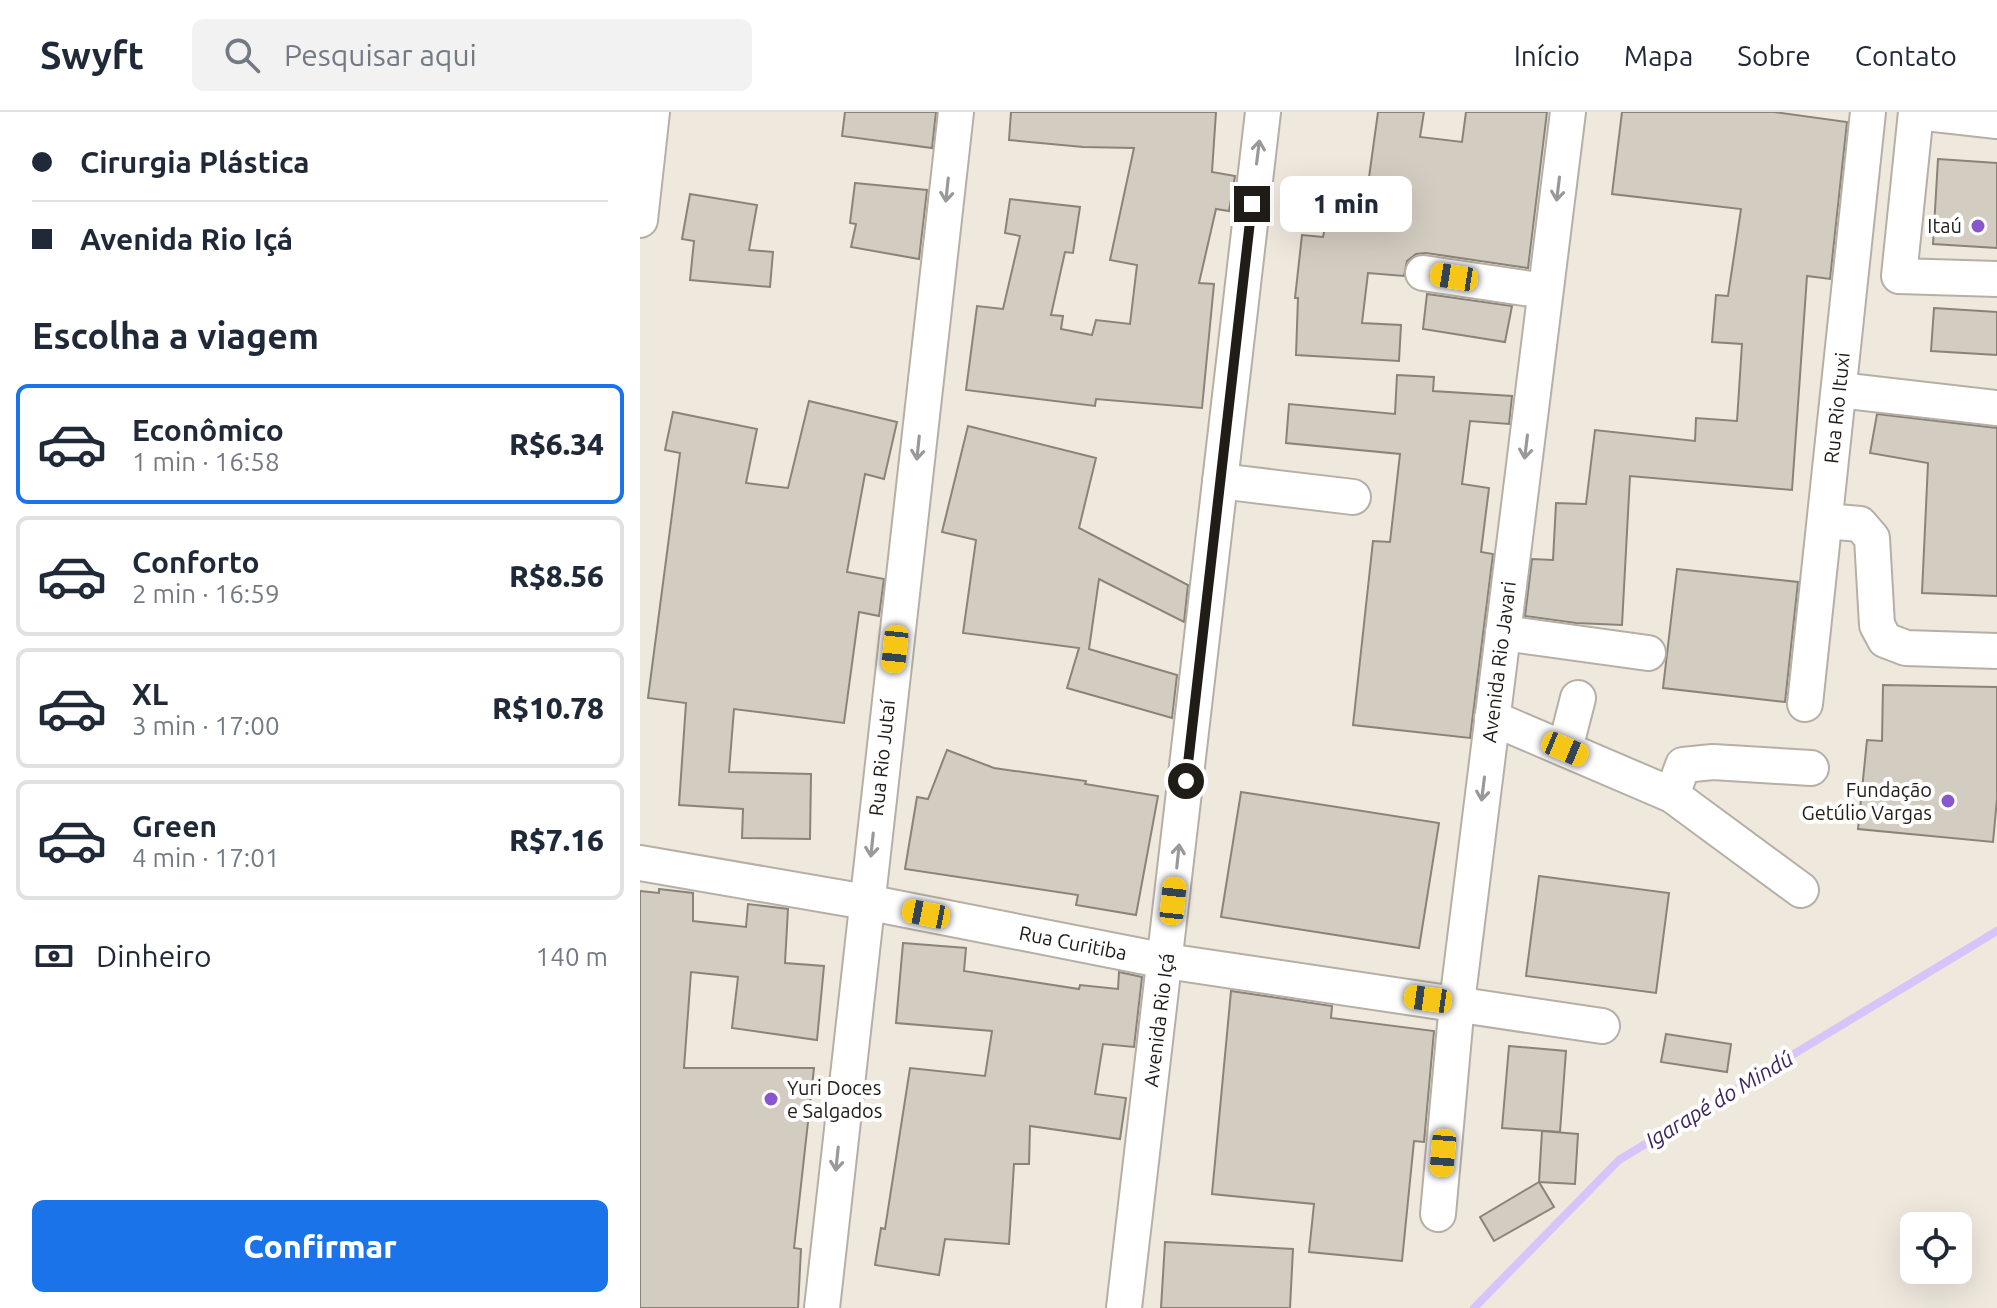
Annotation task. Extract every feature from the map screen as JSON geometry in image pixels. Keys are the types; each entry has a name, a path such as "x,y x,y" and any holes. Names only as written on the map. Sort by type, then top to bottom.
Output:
{"street":[{"path":"640,220 652,112"},
{"name":"Rua Rio Jutaí","path":"822,1308 956,112"},
{"name":"Avenida Rio Içá","path":"1124,1308 1263,112"},
{"name":"Avenida Rio Javari","path":"1438,1214 1457,1003 1568,112"},
{"name":"Rua Rio Ituxi","path":"1805,704 1868,112"},
{"path":"1997,121 1916,112 1899,276 1997,279"},
{"path":"1423,273 1545,291"},
{"path":"1839,390 1997,408"},
{"path":"1220,481 1353,497"},
{"path":"1825,521 1860,524 1872,538 1877,625 1885,640 1906,648 1997,651"},
{"path":"1503,633 1648,653"},
{"path":"1565,749 1578,698"},
{"path":"1492,718 1672,795 1801,890"},
{"path":"1672,795 1683,765 1713,762 1811,768"},
{"name":"Rua Curitiba","path":"640,863 866,902 1166,961 1602,1026"}],"building":[{"path":"845,112 936,112 932,148 842,136"},
{"path":"1011,112 1216,112 1212,172 1235,176 1229,211 1216,209 1199,283 1214,284 1202,408 1096,399 1095,406 966,390 977,306 1003,309 1020,236 1005,233 1010,199 1080,207 1073,253 1065,252 1051,315 1063,316 1061,329 1092,335 1096,320 1130,324 1137,265 1110,260 1134,148 1009,140"},
{"path":"1378,112 1424,112 1420,137 1462,142 1466,112 1547,112 1528,268 1416,254 1407,261 1404,276 1368,273 1362,323 1401,325 1399,361 1296,355 1298,298 1295,298 1302,235 1323,237 1334,185 1367,192"},
{"path":"1622,112 1774,112 1847,122 1830,279 1807,276 1792,490 1630,476 1622,625 1525,616 1532,559 1553,560 1556,503 1586,504 1595,430 1695,441 1696,418 1737,421 1742,344 1712,342 1716,295 1728,296 1741,209 1612,194"},
{"path":"1938,159 1997,163 1997,248 1933,244"},
{"path":"855,183 927,190 919,259 851,247 856,224 850,223"},
{"path":"690,194 757,205 749,250 773,252 770,287 690,280 694,241 682,239"},
{"path":"1427,294 1512,306 1505,342 1423,329"},
{"path":"1934,308 1997,312 1997,355 1931,351"},
{"path":"1397,375 1434,377 1433,391 1512,396 1509,424 1470,421 1462,484 1489,488 1481,552 1493,554 1470,738 1353,725 1373,541 1390,542 1400,454 1286,443 1289,404 1395,414"},
{"path":"809,401 897,422 884,479 865,474 847,572 884,579 879,616 859,612 844,723 734,709 729,772 811,774 810,839 742,838 743,809 679,805 686,703 648,698 680,453 665,450 673,412 757,429 746,483 788,488"},
{"path":"1877,414 1997,428 1997,596 1922,593 1928,463 1870,453"},
{"path":"968,426 1096,458 1079,528 1188,585 1184,622 1099,579 1089,649 1177,675 1172,718 1067,688 1079,648 963,633 976,540 942,532"},
{"path":"1677,569 1798,582 1785,702 1663,688"},
{"path":"1883,685 1997,687 1997,799 1993,842 1858,829 1867,740 1882,741"},
{"path":"947,750 994,768 1086,781 1085,784 1158,796 1136,915 1076,905 1078,895 905,869 917,797 928,799"},
{"path":"1241,792 1439,823 1419,948 1221,917"},
{"path":"1539,876 1669,893 1656,993 1526,976"},
{"path":"659,889 693,893 693,921 746,927 748,904 788,909 785,963 824,966 817,1040 732,1028 738,977 691,972 684,1068 814,1068 794,1248 801,1249 798,1308 640,1308 640,891 659,893"},
{"path":"903,943 966,948 964,971 1079,989 1080,985 1118,989 1119,972 1142,977 1134,1047 1103,1044 1095,1094 1126,1098 1120,1139 1030,1126 1029,1164 1014,1164 1009,1244 945,1239 939,1275 875,1265 881,1228 885,1229 910,1068 985,1076 992,1031 896,1023"},
{"path":"1231,991 1332,1006 1331,1018 1434,1031 1424,1142 1414,1141 1402,1261 1309,1252 1314,1204 1212,1194"},
{"path":"1666,1034 1731,1044 1727,1072 1661,1062"},
{"path":"1509,1046 1566,1051 1560,1132 1502,1128"},
{"path":"1542,1131 1578,1134 1575,1184 1539,1182"},
{"path":"1539,1182 1554,1207 1494,1241 1480,1217"},
{"path":"1165,1242 1293,1249 1290,1308 1161,1308"}],"waterway":[{"name":"Igarapé do Mindú","path":"1474,1308 1619,1160 1997,931"}],"place":[{"name":"Itaú","path":"1978,226"},
{"name":"Fundação Getúlio Vargas","path":"1948,801"},
{"name":"Yuri Doces e Salgados","path":"771,1099"}],"route":[{"path":"1186,781 1252,204"}]}
